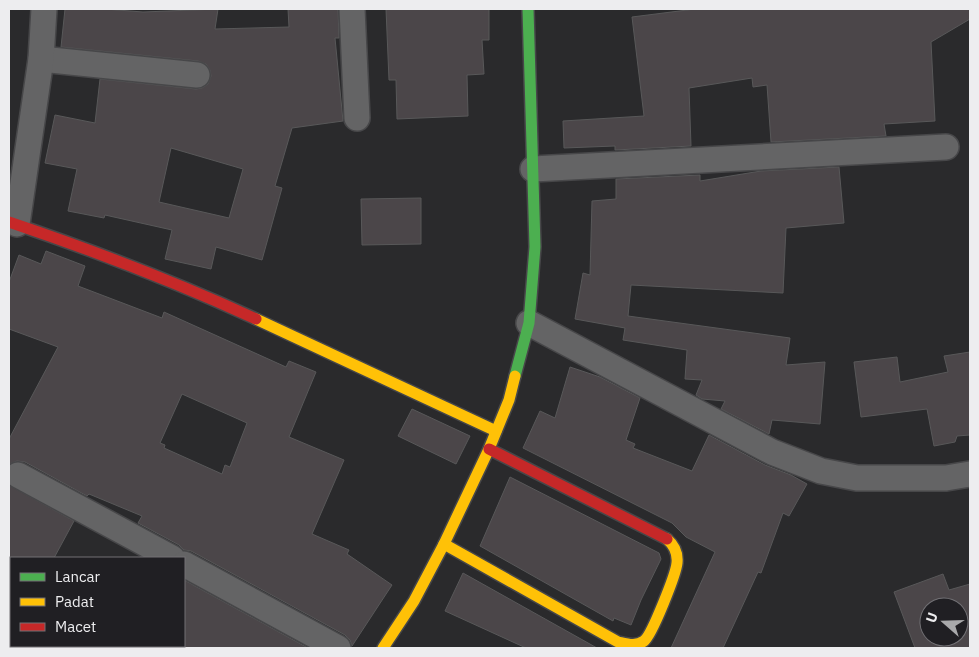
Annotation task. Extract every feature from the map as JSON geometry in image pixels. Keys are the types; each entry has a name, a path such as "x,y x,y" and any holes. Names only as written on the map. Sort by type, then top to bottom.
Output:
{"street":[{"path":"44,9 41,59 13,223 217,301 496,431"},
{"path":"352,9 357,118"},
{"path":"383,648 414,601 444,544 488,449 508,400 529,323 535,247 528,9"},
{"path":"41,59 197,75"},
{"path":"533,169 946,147"},
{"path":"529,323 772,452 820,472 857,478 946,478 970,474"},
{"path":"444,544 618,642 629,645 640,644 648,638 653,629 677,564 677,553 674,544 665,537 488,449"},
{"path":"18,475 170,557"},
{"path":"185,565 338,648"}],"building":[{"path":"65,9 105,9 143,12 218,9 215,29 289,27 288,9 338,9 339,38 335,38 343,121 292,128 275,186 282,188 262,260 216,247 211,269 165,259 172,230 105,215 104,218 68,211 77,169 45,163 55,115 95,123 100,79 196,89 208,84 211,76 206,64 198,61 61,47","holes":["171,148 243,169 229,218 159,202"]},
{"path":"386,9 489,9 489,40 482,40 484,74 467,75 468,116 397,119 396,80 389,80"},
{"path":"695,9 970,9 970,19 931,42 935,121 884,124 886,136 771,142 767,85 753,87 752,78 689,88 691,146 615,150 615,146 564,148 563,121 644,116 632,17"},
{"path":"839,167 844,223 786,228 783,293 631,285 628,316 790,338 786,365 825,362 820,424 772,420 769,434 721,409 725,401 702,399 696,395 702,380 685,379 687,350 623,340 625,328 575,319 583,273 590,275 592,201 616,199 616,179 700,175 700,181 761,171"},
{"path":"421,198 421,244 362,245 361,199"},
{"path":"46,251 85,266 78,286 162,318 164,312 286,367 289,361 316,372 289,437 344,460 312,534 349,550 347,554 392,585 352,646 350,640 345,635 191,551 184,550 179,545 138,523 142,516 89,494 87,496 25,462 17,461 9,464 9,439 58,347 9,329 9,282 19,255 41,264","holes":["182,394 247,423 230,467 225,465 222,474 164,448 165,445 160,443"]},
{"path":"970,352 970,435 957,436 955,442 934,446 927,409 861,417 854,362 897,357 900,382 948,372 944,356"},
{"path":"570,367 600,377 640,398 626,440 635,444 633,448 692,471 709,435 765,465 791,475 807,484 789,516 783,513 761,573 758,572 723,648 671,648 715,552 686,537 672,523 523,448 540,411 555,418"},
{"path":"412,409 470,436 456,464 398,436"},
{"path":"510,477 659,553 661,559 631,625 614,618 613,621 480,546"},
{"path":"9,485 74,521 55,557 9,558"},
{"path":"463,573 597,648 526,648 445,611"},
{"path":"943,574 949,590 970,584 970,648 915,648 894,592"},
{"path":"185,581 308,648 184,648"}],"traffic: fast":[{"path":"515,376 529,323 535,247 528,9"}],"traffic: slow":[{"path":"256,319 496,431"},
{"path":"383,648 414,601 444,544 489,449 509,400 515,376"},
{"path":"444,544 618,642 635,644 641,643 648,636 673,579 677,559 674,547 667,539"}],"traffic: jam":[{"path":"9,222 134,267 256,319"},
{"path":"489,449 667,539"}]}
